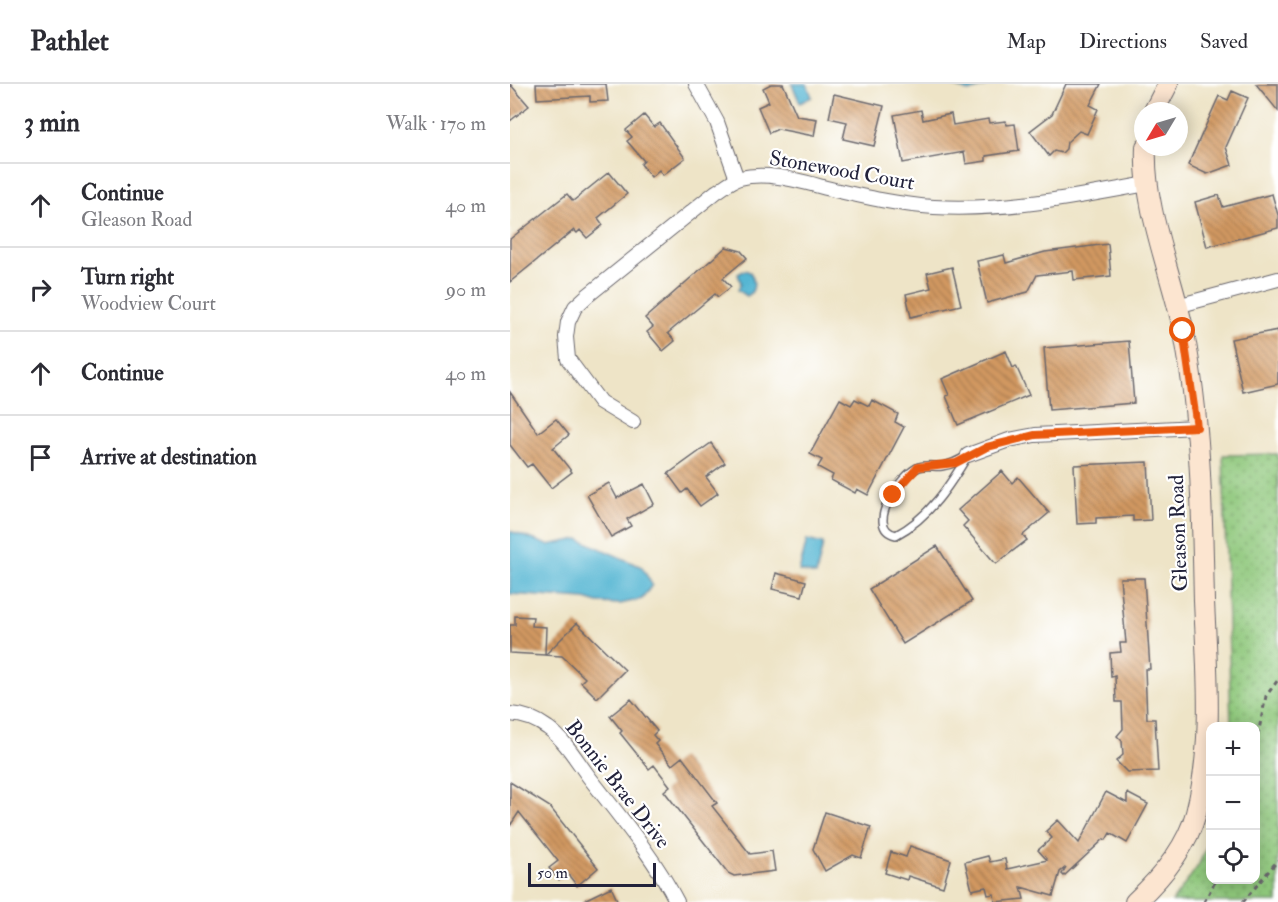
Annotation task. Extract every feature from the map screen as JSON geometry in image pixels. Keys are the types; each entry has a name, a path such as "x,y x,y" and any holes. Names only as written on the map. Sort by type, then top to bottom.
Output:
{"street":[{"path":"633,422 600,402 568,359 566,338 568,322 575,307 586,296 737,179 717,122 696,84"},
{"path":"1159,102 1168,84"},
{"name":"Gleason Road","path":"1135,902 1154,885 1177,854 1196,816 1209,732 1197,427 1190,372 1177,306 1147,184 1146,156"},
{"name":"Stonewood Court","path":"737,179 758,176 778,178 884,201 933,207 982,207 1070,199 1147,184"},
{"path":"1177,306 1278,279"},
{"path":"968,455 1009,440 1035,435 1197,427"},
{"name":"Bonnie Brae Drive","path":"510,714 533,717 550,729 564,744 631,832 668,884 677,902"}],"lane":[{"path":"968,455 954,478 923,516 896,535 888,533 883,528 881,519 893,495 909,474 918,467 956,463 968,455"}],"path":[{"path":"1260,725 1266,696 1278,680"},
{"path":"1243,902 1278,860"},
{"path":"1204,902 1213,884"}],"green space":[{"path":"1278,454 1278,902 1172,902 1198,866 1206,848 1206,884 1260,884 1260,722 1231,722 1223,455"}],"water":[{"path":"792,84 807,84 812,97 800,103"},
{"path":"947,84 993,84 969,92"},
{"path":"745,270 750,272 754,282 752,291 747,296 738,290 741,283 738,274"},
{"path":"510,531 548,545 579,539 642,567 652,585 642,599 620,604 598,603 585,599 510,594"},
{"path":"807,540 823,544 816,575 799,571"}],"building":[{"path":"510,84 529,106 510,121"},
{"path":"536,84 606,84 608,101 590,102 590,96 537,99"},
{"path":"771,84 783,84 797,116 817,119 814,136 778,129 769,133 758,107 769,102 763,88"},
{"path":"1066,84 1101,84 1090,105 1098,109 1087,134 1079,131 1067,142 1066,149 1062,153 1054,151 1049,156 1030,131 1052,114"},
{"path":"1256,84 1278,84 1278,111"},
{"path":"1232,91 1248,98 1226,147 1232,165 1207,174 1188,165 1219,96 1228,100"},
{"path":"834,94 884,106 874,146 843,139 847,122 829,118"},
{"path":"921,110 923,120 951,114 953,125 988,119 989,123 1006,121 1007,125 1015,124 1019,151 986,156 986,161 966,164 964,152 903,163 894,115"},
{"path":"644,115 654,127 660,123 685,158 663,175 659,170 651,177 641,164 644,161 627,141 632,137 626,130"},
{"path":"609,172 627,194 598,218 603,225 587,238 580,230 577,233 574,230 510,282 510,239 567,194 573,201"},
{"path":"1272,194 1278,215 1278,228 1207,247 1195,202 1219,195 1223,207"},
{"path":"1108,244 1111,276 1074,280 1073,271 1037,275 1028,292 987,303 977,261 1004,255 1006,263 1045,252"},
{"path":"726,247 741,251 747,258 723,278 731,287 718,297 715,294 668,333 675,341 663,351 647,332 653,327 645,318"},
{"path":"952,267 961,305 911,317 906,294 931,288 927,273"},
{"path":"1278,330 1278,384 1243,392 1231,339"},
{"path":"1129,341 1134,403 1049,410 1044,348"},
{"path":"1006,351 1013,368 1016,366 1029,395 958,425 946,396 949,395 942,379"},
{"path":"510,392 538,433 556,419 569,435 553,448 572,472 551,488 532,464 527,467 510,445"},
{"path":"840,399 851,405 855,399 869,406 872,400 898,414 895,422 904,427 868,495 857,489 855,493 831,480 833,475 818,467 822,460 810,454"},
{"path":"711,443 725,463 706,477 718,493 700,506 687,489 682,493 668,474"},
{"path":"1148,462 1151,520 1133,521 1133,516 1096,518 1096,523 1077,524 1074,465"},
{"path":"1002,471 1012,483 1018,477 1049,513 1023,535 1027,540 996,564 963,526 968,521 958,510"},
{"path":"609,483 617,498 644,484 654,504 627,519 631,526 611,537 587,495"},
{"path":"937,546 972,601 903,644 869,589"},
{"path":"776,573 806,581 802,596 772,589"},
{"path":"1120,578 1144,578 1150,669 1145,669 1147,719 1155,719 1158,771 1127,772 1116,761 1123,755 1122,741 1117,736 1123,729 1122,702 1116,702 1115,676 1111,677 1110,653 1121,652 1120,643 1126,643"},
{"path":"515,616 533,617 532,626 546,627 545,655 510,653 510,625 515,625"},
{"path":"577,623 625,670 597,698 581,682 585,678 562,656 545,655"},
{"path":"631,699 657,731 653,735 658,741 655,744 672,765 682,757 717,803 712,806 750,854 772,851 775,871 734,876 728,873 664,791 670,786 654,765 649,769 620,733 622,731 610,716"},
{"path":"510,782 550,807 598,868 577,886 567,873 559,880 549,868 558,861 519,812 510,826"},
{"path":"1106,792 1127,803 1127,793 1148,804 1127,843 1110,833 1106,840 1104,839 1064,876 1062,874 1066,867 1060,872 1053,896 1021,887 1024,899 995,902 994,894 988,895 986,887 972,890 965,862 988,856 990,862 1005,859 1007,869 1047,860 1038,850 1052,838 1046,831 1058,820 1079,843"},
{"path":"825,812 871,827 861,858 853,855 825,871 813,849"},
{"path":"910,846 951,860 943,887 908,876 907,880 885,873 891,852 906,857"},
{"path":"611,887 618,902 580,902"}],"route":[{"path":"893,495 909,474 918,467 956,463 968,455 1009,440 1035,435 1197,427 1183,331"}]}
